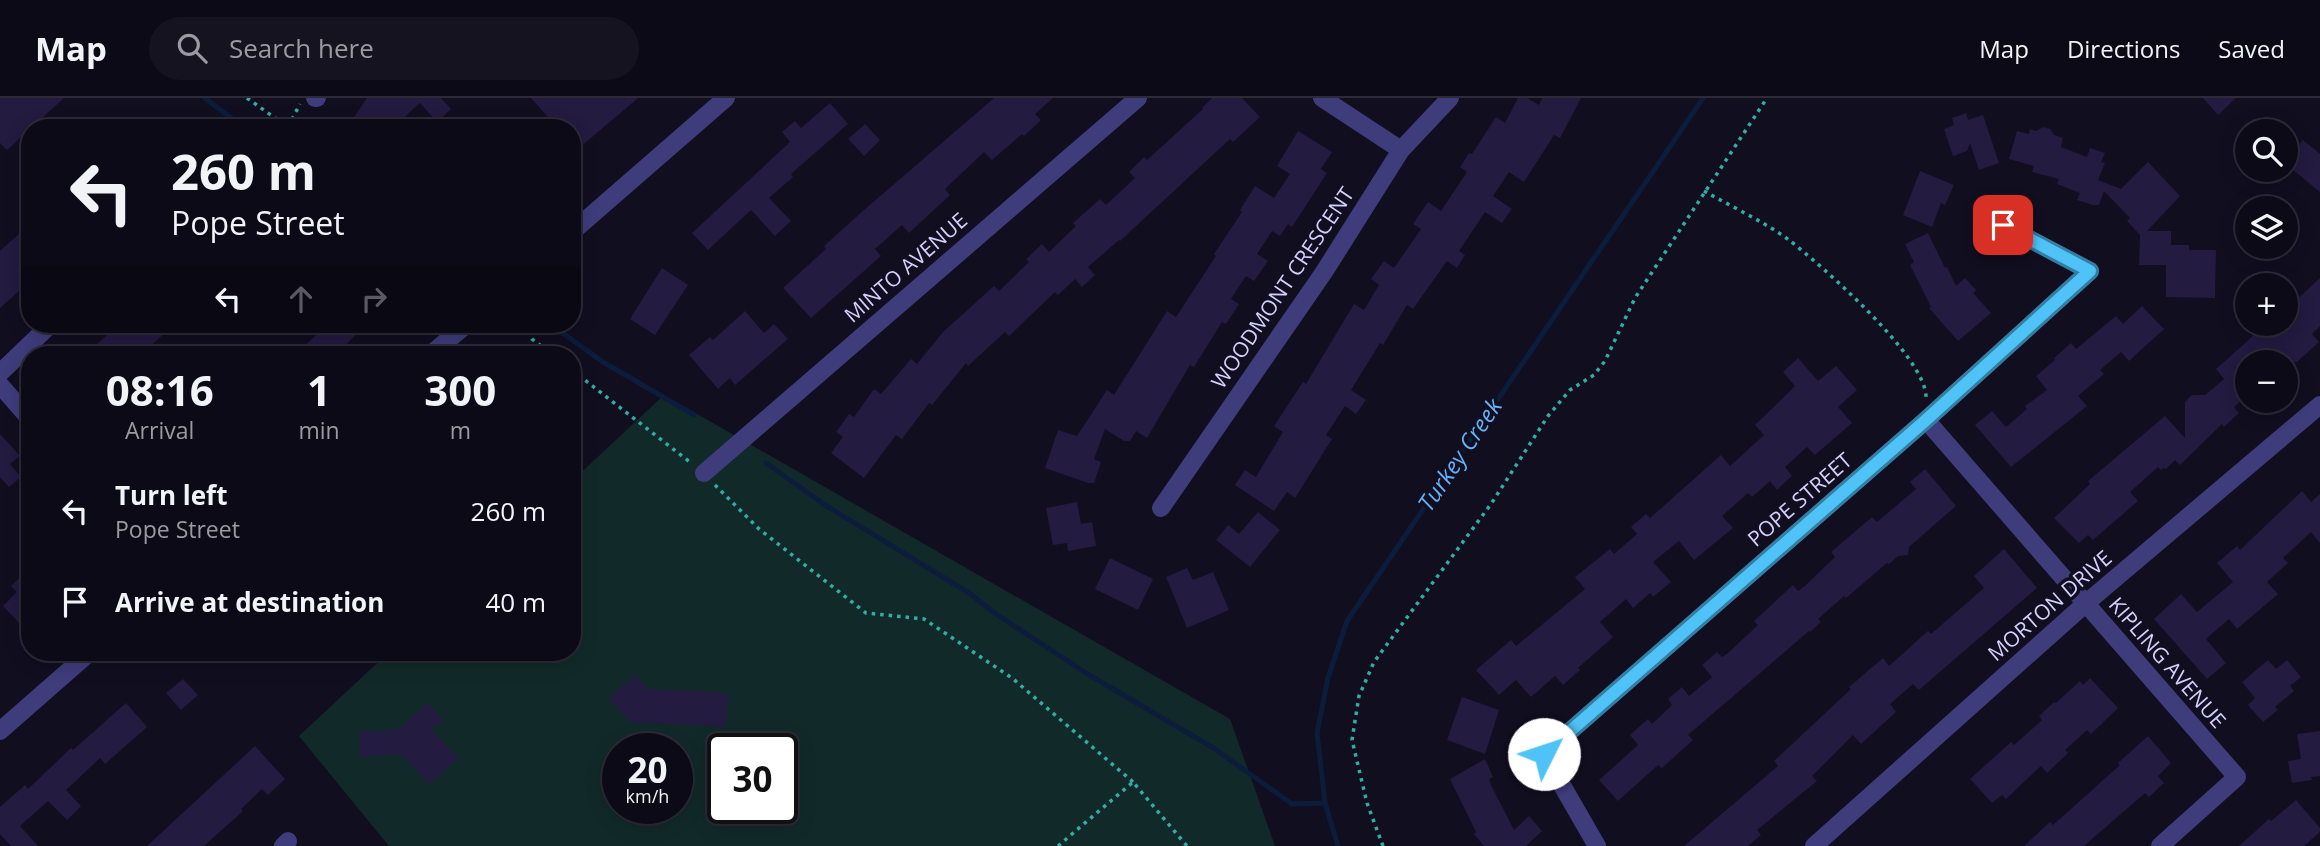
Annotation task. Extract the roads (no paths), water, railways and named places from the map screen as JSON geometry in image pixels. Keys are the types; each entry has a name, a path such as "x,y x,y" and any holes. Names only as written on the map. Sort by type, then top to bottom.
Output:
{"street":[{"path":"581,224 726,98"},
{"name":"MINTO AVENUE","path":"704,473 1138,98"},
{"path":"1322,98 1401,150"},
{"name":"WOODMONT CRESCENT","path":"1161,508 1324,272 1401,150 1450,98"},
{"name":"POPE STREET","path":"1597,846 1544,754 1926,420 2090,271 2003,225"},
{"path":"28,346 42,333"},
{"path":"441,346 456,333"},
{"path":"0,373 21,353"},
{"path":"0,385 21,409"},
{"name":"MORTON DRIVE","path":"1814,846 2085,604 2320,405"},
{"name":"KIPLING AVENUE","path":"1926,420 2237,777 2160,846"},
{"path":"0,730 80,661"}],"waterway":[{"path":"205,98 232,119"},
{"name":"Turkey Creek","path":"1338,846 1325,803 1317,733 1328,678 1347,621 1703,98"},
{"path":"563,333 581,346"},
{"path":"581,346 694,415"},
{"path":"766,463 825,505 969,593 1086,673 1215,749 1292,804 1325,803"}]}
